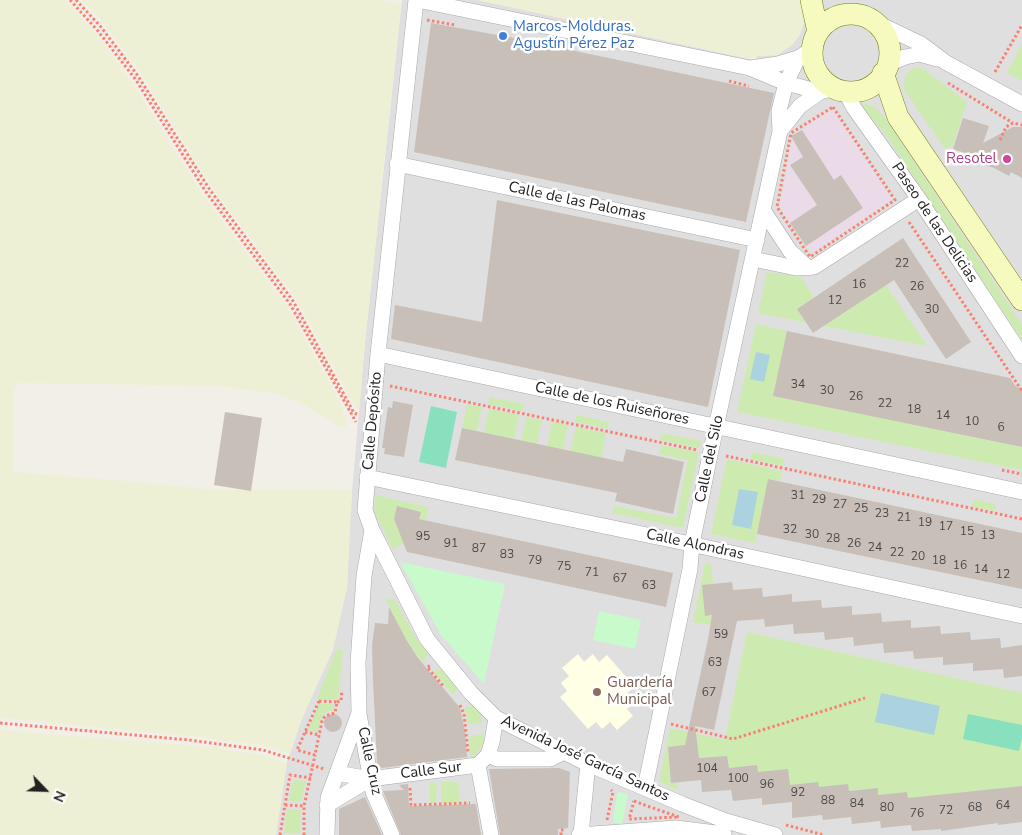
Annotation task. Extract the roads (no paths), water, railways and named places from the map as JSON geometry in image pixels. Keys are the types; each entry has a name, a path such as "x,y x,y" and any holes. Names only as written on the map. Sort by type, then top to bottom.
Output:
{"main road":[{"path":"809,46 827,22 839,16 852,14 863,16 873,21 882,29 890,52 886,68 874,84 839,94 817,72 813,61 809,46 812,0"},
{"path":"830,0 852,14"},
{"name":"Paseo de las Delicias","path":"886,68 898,117 1022,300"},
{"name":"Paseo de las Delicias","path":"839,94 898,117"}],"street":[{"path":"416,0 750,68 786,83 839,94"},
{"name":"Calle Depósito","path":"327,835 327,805 359,714 358,663 364,576 372,530 365,510 367,477 378,354 416,0"},
{"path":"873,21 921,44 945,62 1022,104"},
{"path":"750,68 778,64 809,46"},
{"name":"Calle del Silo","path":"645,788 665,726 690,568 692,544 780,131 779,111 786,83 809,46"},
{"path":"886,68 904,56 920,54 945,62"},
{"name":"Calle del Silo","path":"780,131 800,106 839,94"},
{"name":"Paseo de las Delicias","path":"839,94 854,108 919,199 1022,356"},
{"name":"Calle de las Palomas","path":"398,164 757,240"},
{"path":"753,259 796,268 814,267 919,199"},
{"path":"764,210 790,251 808,268"},
{"name":"Calle de los Ruiseñores","path":"378,354 1022,492"},
{"name":"Calle Alondras","path":"367,477 692,544 1022,616"},
{"name":"Avenida José García Santos","path":"372,530 427,639 471,693 496,718 588,764 645,788 724,830 778,829"},
{"name":"Calle Cruz","path":"359,714 373,792 392,835"},
{"path":"491,835 478,760 492,742 496,718"},
{"name":"Calle Sur","path":"337,773 370,779 478,760 550,759 564,752"},
{"path":"588,764 580,834 676,828 724,830"},
{"name":"Calle Sur","path":"327,805 370,779"}],"water":[{"path":"756,352 770,355 764,382 750,379"},
{"path":"739,489 758,492 751,529 732,525"},
{"path":"881,693 940,706 934,735 875,722"}],"place":[{"name":"Marcos-Molduras. Agustín Pérez Paz","path":"503,36"},
{"name":"Resotel","path":"1007,159"},
{"name":"Guardería Municipal","path":"597,692"}]}
